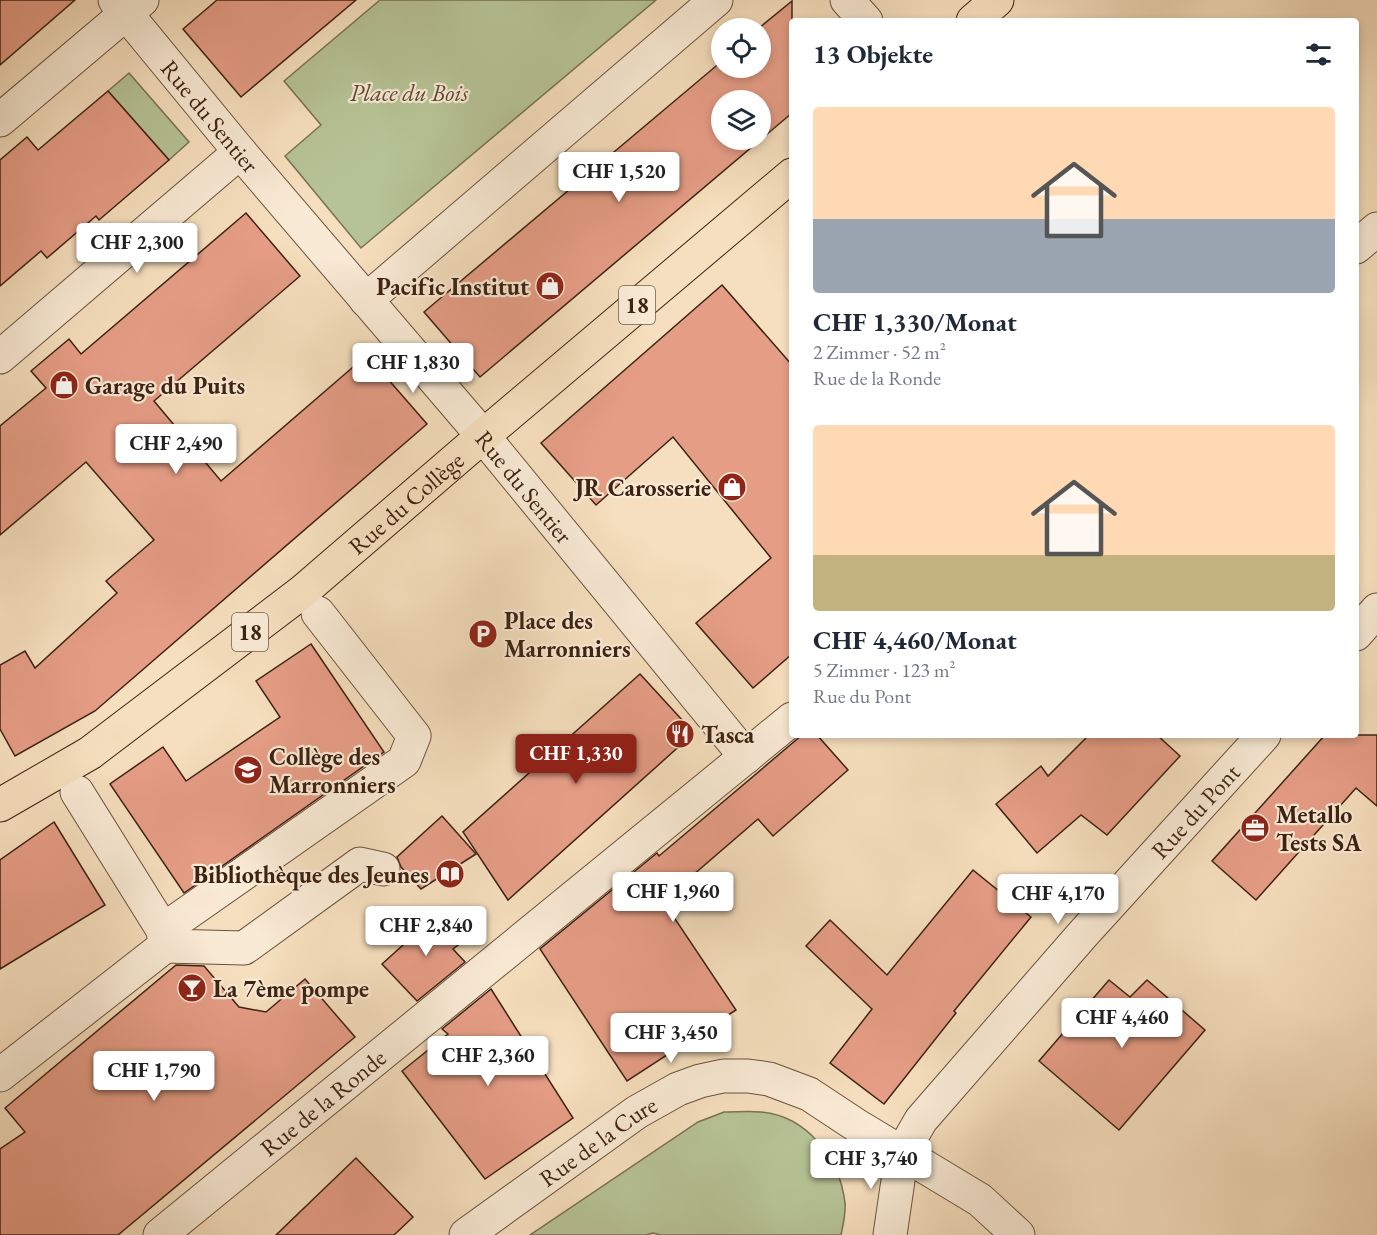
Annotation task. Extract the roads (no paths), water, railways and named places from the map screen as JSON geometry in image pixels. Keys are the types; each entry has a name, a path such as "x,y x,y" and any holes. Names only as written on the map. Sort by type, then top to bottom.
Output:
{"main road":[{"path":"976,18 997,0"},
{"name":"Rue du Collège","path":"0,805 90,753 302,592 789,178"}],"street":[{"path":"366,300 716,0"},
{"path":"847,0 863,18"},
{"path":"0,120 127,4"},
{"name":"Rue du Sentier","path":"127,4 240,152 483,436 746,757"},
{"path":"0,357 240,152"},
{"path":"1359,244 1377,229"},
{"path":"1359,631 1377,610"},
{"path":"0,1075 164,938 404,761 414,736 318,613"},
{"name":"Rue de la Ronde","path":"160,1235 789,721"},
{"name":"Rue du Pont","path":"890,1235 902,1153 921,1120 1083,934 1261,738"},
{"path":"77,792 164,938"},
{"path":"164,938 244,948 360,864 383,869"},
{"name":"Rue de la Cure","path":"466,1235 637,1112 678,1089 723,1076 769,1079 809,1094 980,1200 1018,1235"}],"place":[{"name":"Pacific Institut","path":"550,286"},
{"name":"Garage du Puits","path":"64,385"},
{"name":"JR Carosserie","path":"732,487"},
{"name":"Place des Marronniers","path":"483,634"},
{"name":"Tasca","path":"680,734"},
{"name":"Collège des Marronniers","path":"248,770"},
{"name":"Metallo Tests SA","path":"1255,828"},
{"name":"Bibliothèque des Jeunes","path":"450,874"},
{"name":"La 7ème pompe","path":"192,988"}],"park label":[{"name":"Place du Bois","path":"409,92"}]}
